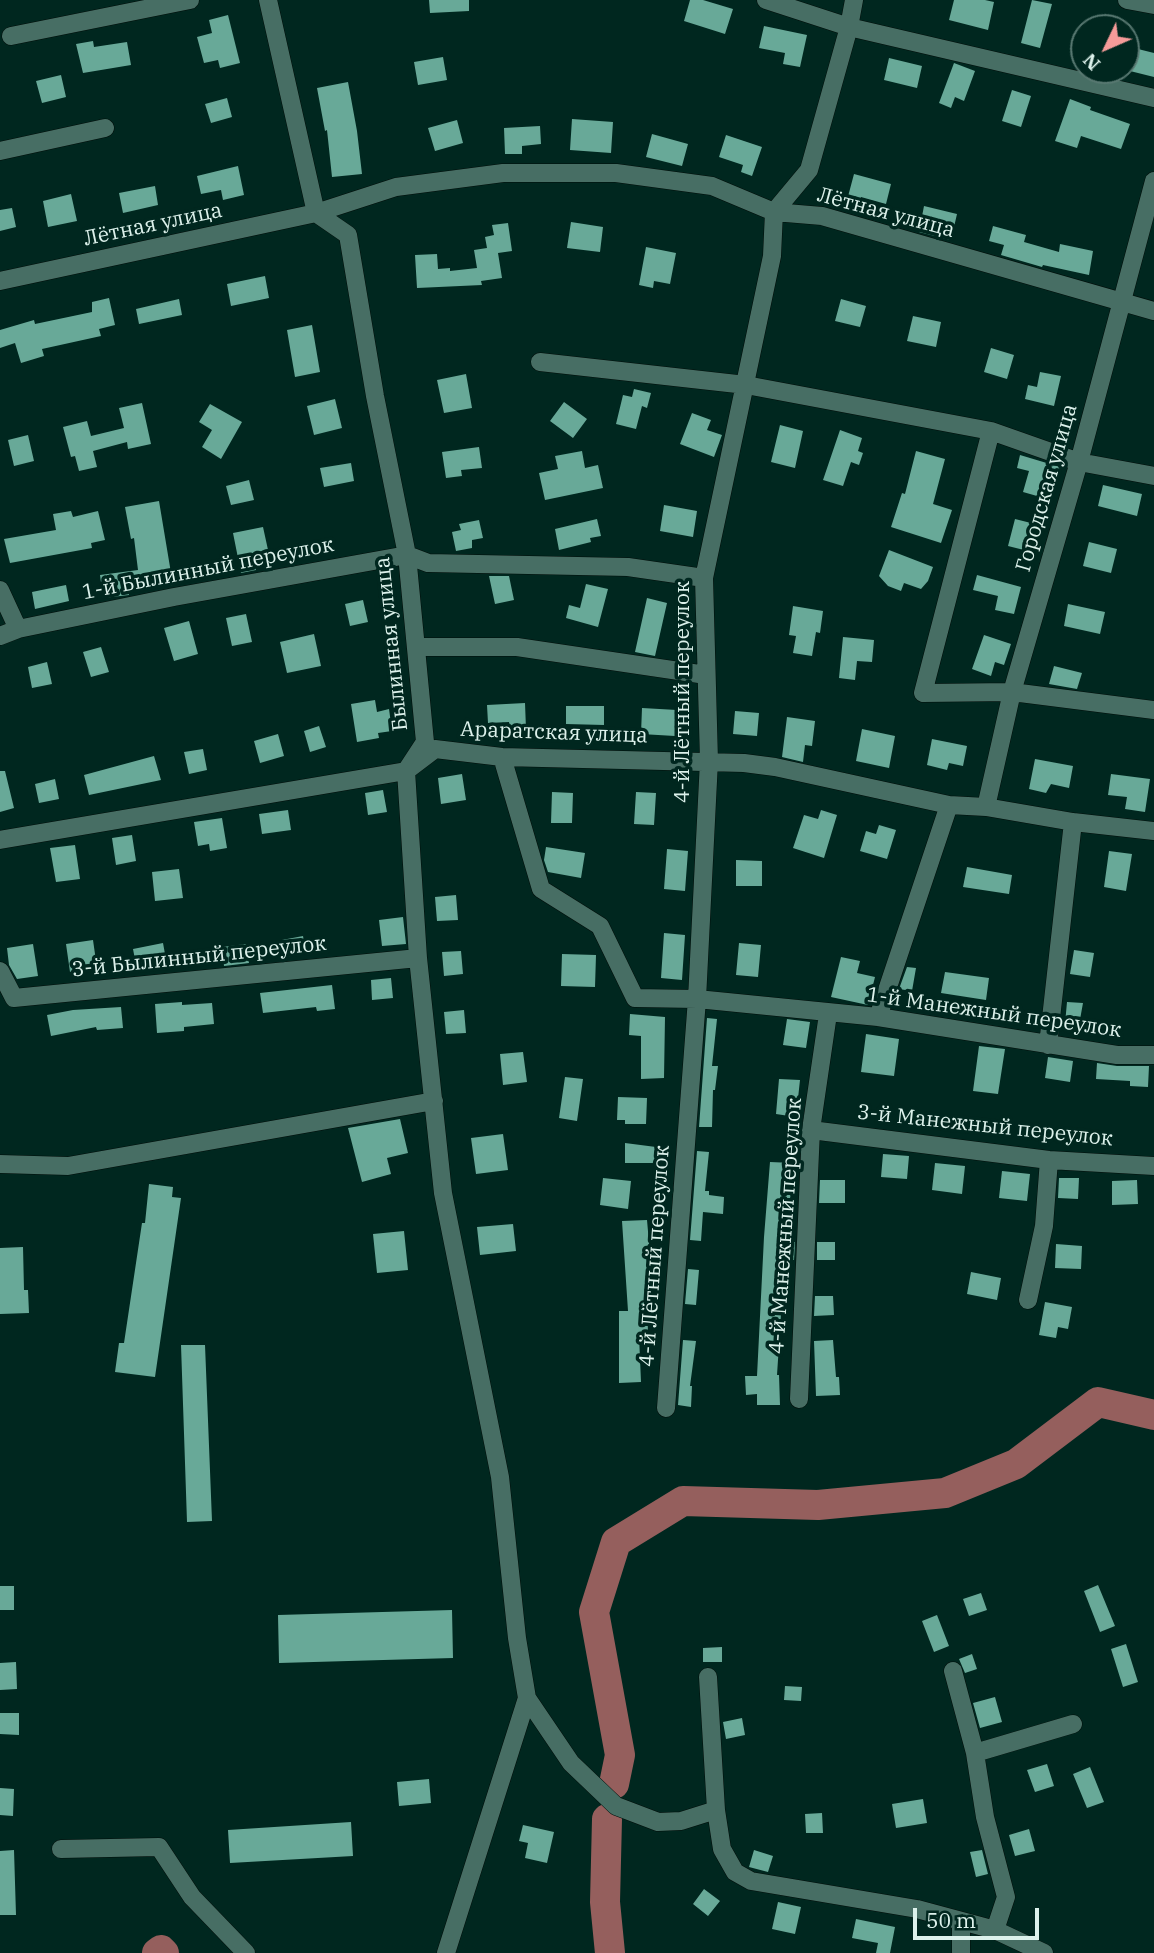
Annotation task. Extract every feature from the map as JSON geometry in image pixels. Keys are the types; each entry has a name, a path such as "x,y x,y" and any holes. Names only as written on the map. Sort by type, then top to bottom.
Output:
{"street":[{"path":"11,36 190,0"},
{"path":"268,0 316,213"},
{"path":"766,0 849,27 1154,98"},
{"path":"774,212 809,170 854,0"},
{"path":"1127,0 1154,5"},
{"path":"0,151 105,128"},
{"name":"Лётная улица","path":"0,281 316,213 396,187 503,173 616,173 712,186 774,212 822,216 1154,311"},
{"name":"Городская улица","path":"986,807 1012,692 1079,462 1153,187"},
{"name":"4-й Лётный переулок","path":"666,1408 698,999 709,761 704,578 772,256 774,212"},
{"name":"Былинная улица","path":"316,213 348,235 375,397 407,555 425,742 406,771"},
{"path":"540,362 746,385 991,431 1079,462 1154,476"},
{"path":"991,431 923,693 1012,692 1154,710"},
{"path":"407,555 428,563 628,567 704,578"},
{"name":"1-й Былинный переулок","path":"0,636 18,629 185,595 407,555"},
{"path":"0,590 18,629"},
{"path":"416,647 517,647 706,675"},
{"name":"Араратская улица","path":"0,840 406,771 435,750 502,757 709,761 775,767 949,805 986,807 1073,822 1154,831"},
{"name":"1-й Манежный переулок","path":"502,757 541,889 600,926 635,998 698,999 878,1017 1117,1055 1154,1055"},
{"path":"406,771 418,958 443,1193 500,1477 517,1638 527,1698 571,1763 616,1806 658,1822 681,1821 716,1810"},
{"path":"878,1017 949,805"},
{"path":"1048,1045 1073,822"},
{"name":"3-й Былинный переулок","path":"0,971 14,998 418,958"},
{"name":"4-й Манежный переулок","path":"799,1399 811,1130 828,1014"},
{"path":"0,1164 68,1166 434,1101"},
{"name":"3-й Манежный переулок","path":"811,1130 1049,1160 1154,1166"},
{"path":"1028,1300 1044,1226 1049,1160"},
{"path":"953,1671 975,1753 985,1817 1006,1897 995,1930"},
{"path":"708,1677 716,1810 722,1849 734,1872 751,1881 917,1909 995,1930 1044,1953"},
{"path":"446,1953 527,1698"},
{"path":"975,1753 1073,1724"},
{"path":"61,1849 159,1847 192,1897 246,1953"},
{"path":"961,1922 961,1953"}],"building":[{"path":"429,0 469,0 469,11 430,13"},
{"path":"690,0 703,0 733,9 725,34 684,21"},
{"path":"954,0 994,2 988,30 949,20"},
{"path":"1032,0 1052,4 1040,48 1021,43"},
{"path":"228,15 240,63 220,68 218,60 204,63 197,37 212,33 209,20"},
{"path":"764,26 807,35 800,67 783,64 785,53 759,48"},
{"path":"93,41 94,47 127,42 131,65 83,73 76,44"},
{"path":"1140,50 1154,53 1154,77 1140,74"},
{"path":"443,57 447,80 418,85 414,62"},
{"path":"889,58 922,66 917,88 884,80"},
{"path":"954,63 975,71 964,101 955,97 951,108 939,103"},
{"path":"61,75 66,97 42,103 36,81"},
{"path":"348,82 362,174 332,177 327,130 325,131 317,88"},
{"path":"1012,90 1031,96 1021,127 1002,121"},
{"path":"227,98 232,117 211,123 205,104"},
{"path":"1070,99 1091,107 1090,110 1130,124 1121,149 1081,136 1077,148 1055,141"},
{"path":"572,119 613,122 611,153 570,150"},
{"path":"457,120 463,143 435,151 428,128"},
{"path":"540,126 541,144 522,146 522,154 505,154 504,128"},
{"path":"652,134 688,144 682,166 646,157"},
{"path":"726,135 762,147 752,176 741,172 743,165 719,157"},
{"path":"238,166 244,195 223,200 221,190 201,194 197,176"},
{"path":"854,174 891,184 886,204 861,197 858,207 846,204"},
{"path":"155,186 158,205 123,213 119,193"},
{"path":"71,194 77,221 48,227 43,201"},
{"path":"924,206 957,214 951,240 919,232"},
{"path":"12,208 16,227 0,231 0,210"},
{"path":"571,222 603,227 600,252 567,248"},
{"path":"508,223 512,251 498,253 502,278 481,281 482,285 417,288 415,255 437,254 438,269 450,268 450,271 477,268 474,250 487,248 485,237 494,235 492,225"},
{"path":"993,226 1026,235 1024,242 1059,252 1060,244 1093,251 1089,275 1043,265 1042,267 1001,255 1004,245 989,241"},
{"path":"646,247 676,253 670,284 654,281 653,288 639,285"},
{"path":"265,276 269,298 231,306 227,284"},
{"path":"109,298 115,325 99,329 101,336 42,349 44,356 21,363 15,343 0,348 0,330 34,320 35,324 92,312 92,302"},
{"path":"179,299 182,315 139,324 136,309"},
{"path":"841,299 866,306 860,327 835,321"},
{"path":"913,316 941,322 936,347 907,341"},
{"path":"312,325 320,372 295,377 287,330"},
{"path":"991,348 1014,355 1007,379 984,372"},
{"path":"1040,372 1061,376 1054,406 1025,399 1028,385 1037,387"},
{"path":"466,374 472,408 444,413 437,380"},
{"path":"634,389 651,393 647,408 642,406 636,429 616,424 623,395 632,397"},
{"path":"335,399 342,428 314,435 307,406"},
{"path":"564,402 587,419 573,438 550,421"},
{"path":"142,403 151,444 128,449 127,442 93,451 97,467 79,471 75,456 71,457 63,427 87,421 91,436 124,428 119,408"},
{"path":"210,404 242,422 221,459 202,447 212,430 199,422"},
{"path":"692,413 711,420 707,430 722,435 714,457 680,444"},
{"path":"780,425 803,431 795,468 771,462"},
{"path":"840,430 862,438 858,451 863,453 859,465 851,462 843,486 823,480"},
{"path":"28,435 34,461 14,466 8,440"},
{"path":"479,447 482,468 461,470 462,476 446,478 442,452"},
{"path":"582,451 585,468 598,465 603,488 545,500 539,473 558,469 555,456"},
{"path":"916,451 945,459 933,504 952,510 941,543 891,527 902,493 905,494"},
{"path":"1020,455 1060,467 1051,500 1023,492 1029,471 1017,468"},
{"path":"351,463 354,481 324,487 320,468"},
{"path":"249,480 254,500 231,505 226,486"},
{"path":"1103,485 1142,494 1137,516 1098,506"},
{"path":"159,501 173,585 129,591 129,595 103,598 100,575 138,570 134,538 131,539 125,507"},
{"path":"664,505 697,511 693,537 660,531"},
{"path":"71,511 73,517 98,511 105,540 91,543 92,548 10,563 4,539 56,530 53,514"},
{"path":"597,519 601,536 590,538 591,542 559,550 555,529"},
{"path":"1015,519 1039,525 1032,552 1008,546"},
{"path":"479,520 483,538 472,540 472,548 456,551 452,532 461,530 459,524"},
{"path":"263,527 270,559 254,562 256,570 241,573 233,533"},
{"path":"1089,542 1117,549 1111,573 1083,566"},
{"path":"889,550 933,567 928,581 921,589 904,583 901,591 888,586 879,576"},
{"path":"977,575 1021,587 1014,614 995,610 998,596 973,590"},
{"path":"489,576 509,576 514,600 495,604"},
{"path":"586,584 608,589 598,627 566,618 569,605 580,608"},
{"path":"66,585 69,601 35,609 32,592"},
{"path":"647,598 667,603 655,656 635,652"},
{"path":"363,600 368,622 350,626 345,604"},
{"path":"1068,604 1105,612 1100,634 1064,626"},
{"path":"793,606 823,611 820,633 816,632 812,656 793,653 796,636 789,635"},
{"path":"246,614 252,642 232,646 226,618"},
{"path":"189,621 198,654 174,661 164,628"},
{"path":"314,634 321,666 287,673 280,642"},
{"path":"984,635 1011,644 1004,665 995,662 991,676 972,669"},
{"path":"843,637 874,640 872,662 857,661 855,680 839,678"},
{"path":"101,647 109,672 91,677 83,652"},
{"path":"47,662 52,684 32,688 28,667"},
{"path":"1054,666 1082,673 1077,689 1049,684"},
{"path":"375,700 377,712 389,709 392,731 378,733 379,738 357,742 351,704"},
{"path":"525,703 526,729 510,730 509,722 488,723 487,705"},
{"path":"566,706 604,706 604,725 566,724"},
{"path":"642,708 677,710 675,736 641,734"},
{"path":"735,711 759,713 757,736 733,734"},
{"path":"787,717 815,721 812,746 805,745 803,762 782,757"},
{"path":"319,726 326,747 310,752 304,731"},
{"path":"862,729 895,736 889,768 856,761"},
{"path":"278,734 284,756 260,763 254,741"},
{"path":"932,739 967,746 963,766 949,763 947,770 927,765"},
{"path":"203,749 207,770 189,774 184,752"},
{"path":"154,756 161,780 89,795 84,775"},
{"path":"1035,759 1073,766 1069,788 1051,784 1046,793 1029,789"},
{"path":"0,771 5,771 14,808 0,812"},
{"path":"462,774 466,800 441,804 438,778"},
{"path":"1111,774 1150,779 1145,812 1125,809 1127,797 1108,795"},
{"path":"55,779 59,799 39,803 35,784"},
{"path":"383,790 387,812 368,815 365,793"},
{"path":"552,792 573,793 572,823 551,823"},
{"path":"636,792 656,793 654,825 634,824"},
{"path":"288,810 291,830 262,834 259,814"},
{"path":"821,810 837,815 824,858 793,848 804,815 818,819"},
{"path":"222,818 227,848 210,851 209,844 198,846 194,822"},
{"path":"879,825 896,830 887,859 860,851 866,831 876,834"},
{"path":"132,835 136,861 116,865 112,838"},
{"path":"75,845 80,879 56,882 50,848"},
{"path":"546,847 585,853 581,878 548,872 544,860"},
{"path":"667,849 688,851 685,891 664,889"},
{"path":"1109,851 1132,854 1126,891 1104,887"},
{"path":"736,860 762,861 762,886 736,886"},
{"path":"967,867 1012,875 1009,894 963,887"},
{"path":"179,869 183,898 155,901 152,872"},
{"path":"456,895 458,920 437,921 435,897"},
{"path":"403,917 406,944 382,946 379,920"},
{"path":"664,933 685,935 682,980 661,978"},
{"path":"303,936 306,953 285,957 282,940"},
{"path":"93,940 97,968 70,972 66,944"},
{"path":"163,943 167,965 137,970 133,949"},
{"path":"739,943 761,945 758,977 736,975"},
{"path":"33,944 38,976 17,979 9,965 7,948"},
{"path":"246,944 249,963 224,966 222,947"},
{"path":"1074,950 1094,953 1090,977 1070,974"},
{"path":"461,951 463,974 444,976 442,952"},
{"path":"562,954 596,955 595,987 561,986"},
{"path":"841,957 860,961 857,973 875,977 868,1005 831,997"},
{"path":"907,967 916,968 912,991 899,989"},
{"path":"945,972 989,978 986,1000 941,993"},
{"path":"391,978 393,998 372,1000 371,980"},
{"path":"332,985 335,1009 317,1011 316,1007 263,1013 260,993"},
{"path":"182,1002 182,1005 212,1003 214,1024 184,1027 184,1031 157,1033 155,1004"},
{"path":"1067,1002 1083,1003 1079,1025 1065,1024"},
{"path":"121,1007 123,1028 97,1030 96,1027 51,1036 47,1015 73,1010"},
{"path":"464,1010 466,1033 446,1034 444,1012"},
{"path":"630,1014 665,1017 664,1078 641,1079 641,1036 629,1035"},
{"path":"707,1018 717,1019 712,1066 718,1066 713,1090 712,1127 699,1127"},
{"path":"787,1019 810,1022 806,1048 783,1045"},
{"path":"866,1034 899,1039 894,1076 861,1072"},
{"path":"979,1046 1005,1049 998,1094 973,1091"},
{"path":"523,1052 527,1082 503,1085 500,1054"},
{"path":"1048,1057 1073,1061 1070,1082 1045,1078"},
{"path":"1097,1063 1149,1066 1148,1087 1130,1086 1130,1081 1096,1079"},
{"path":"565,1077 583,1079 577,1121 559,1118"},
{"path":"779,1079 800,1080 796,1117 776,1114"},
{"path":"618,1097 647,1098 646,1124 625,1124 625,1120 617,1120"},
{"path":"400,1119 408,1153 387,1158 391,1174 362,1182 348,1128"},
{"path":"503,1134 508,1170 476,1174 471,1138"},
{"path":"625,1143 656,1147 656,1163 625,1163"},
{"path":"697,1151 709,1152 705,1191 709,1191 709,1195 724,1197 723,1214 703,1212 701,1241 690,1240"},
{"path":"883,1154 909,1156 907,1179 881,1177"},
{"path":"770,1162 793,1163 787,1239 795,1242 794,1260 789,1260 789,1269 784,1268 777,1375 780,1405 757,1405 757,1394 746,1395 745,1376 757,1376"},
{"path":"935,1163 965,1166 962,1194 932,1190"},
{"path":"1002,1171 1030,1174 1027,1201 999,1198"},
{"path":"603,1178 631,1181 628,1209 600,1205"},
{"path":"1059,1178 1079,1178 1078,1199 1058,1198"},
{"path":"820,1180 845,1180 845,1203 819,1203"},
{"path":"1137,1180 1138,1204 1112,1205 1112,1181"},
{"path":"149,1184 173,1187 172,1197 181,1198 155,1377 115,1372 119,1343 124,1343 142,1223 145,1223"},
{"path":"647,1220 653,1288 647,1289 648,1335 639,1335 641,1382 619,1383 619,1311 628,1311 622,1221"},
{"path":"513,1224 516,1251 480,1255 477,1227"},
{"path":"404,1231 408,1270 377,1273 373,1234"},
{"path":"817,1242 835,1242 835,1260 817,1260"},
{"path":"1056,1244 1082,1246 1081,1269 1055,1268"},
{"path":"23,1247 24,1290 28,1290 29,1313 0,1314 0,1248"},
{"path":"688,1269 699,1270 696,1305 685,1304"},
{"path":"971,1272 1001,1278 997,1300 967,1294"},
{"path":"815,1296 833,1296 834,1315 814,1316"},
{"path":"1045,1302 1072,1307 1068,1329 1058,1327 1056,1338 1039,1335"},
{"path":"683,1340 696,1341 690,1386 691,1407 678,1405"},
{"path":"833,1340 840,1395 816,1396 814,1341"},
{"path":"181,1345 205,1345 212,1521 187,1522"},
{"path":"1098,1585 1115,1626 1100,1632 1084,1591"},
{"path":"0,1586 14,1586 14,1610 0,1610"},
{"path":"981,1593 987,1610 969,1616 963,1599"},
{"path":"452,1610 453,1658 279,1663 278,1615"},
{"path":"937,1615 949,1646 934,1652 922,1621"},
{"path":"1126,1644 1138,1682 1123,1687 1111,1649"},
{"path":"722,1647 722,1662 703,1662 703,1648"},
{"path":"972,1654 977,1669 965,1673 959,1659"},
{"path":"16,1662 17,1689 0,1690 0,1663"},
{"path":"785,1686 802,1687 801,1701 784,1700"},
{"path":"995,1697 1002,1722 980,1728 973,1703"},
{"path":"0,1713 19,1713 19,1735 0,1734"},
{"path":"742,1718 745,1735 726,1739 723,1722"},
{"path":"1047,1764 1054,1786 1035,1792 1027,1770"},
{"path":"1090,1767 1104,1802 1087,1808 1073,1774"},
{"path":"429,1779 431,1803 399,1806 397,1782"},
{"path":"0,1788 14,1789 13,1816 0,1815"},
{"path":"923,1799 927,1823 896,1828 892,1804"},
{"path":"822,1813 823,1833 806,1833 805,1814"},
{"path":"351,1822 353,1856 230,1863 228,1830"},
{"path":"523,1825 554,1832 547,1863 525,1858 528,1843 519,1841"},
{"path":"1029,1829 1035,1851 1015,1856 1009,1835"},
{"path":"14,1850 16,1915 0,1915 0,1851"},
{"path":"754,1850 773,1856 768,1872 749,1867"},
{"path":"982,1850 988,1874 976,1877 970,1852"},
{"path":"704,1889 720,1901 708,1916 693,1904"},
{"path":"778,1902 801,1907 795,1934 772,1929"},
{"path":"856,1919 895,1927 890,1953 876,1953 878,1943 852,1938"}],"waterway":[{"path":"614,1784 620,1755 594,1612 616,1542 683,1501 818,1505 945,1493 1016,1464 1098,1402 1154,1415"},
{"path":"607,1819 605,1902 610,1953"},
{"path":"157,1953 161,1950 164,1953"}]}
